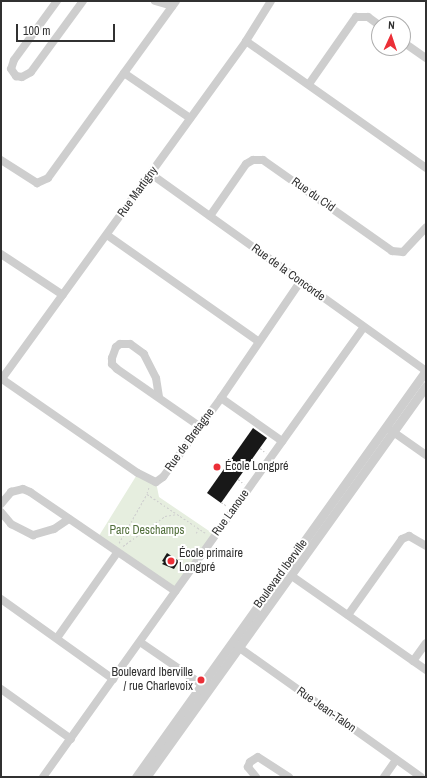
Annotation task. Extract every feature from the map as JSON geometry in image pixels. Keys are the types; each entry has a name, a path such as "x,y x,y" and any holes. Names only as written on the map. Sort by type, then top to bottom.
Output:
{"street":[{"path":"57,1 12,64 13,73 16,76 22,77 31,72 83,1"},
{"path":"1,160 37,182 48,178 174,3 155,1"},
{"name":"Rue Martigny","path":"2,380 246,41 271,1"},
{"path":"309,84 356,17 368,17 371,19"},
{"path":"246,41 426,168"},
{"path":"411,48 426,58"},
{"path":"124,73 190,118"},
{"name":"Rue du Cid","path":"210,216 246,164 253,160 263,160 392,251 403,252 426,227"},
{"name":"Rue de la Concorde","path":"151,174 363,328 426,371"},
{"path":"107,235 258,342"},
{"path":"1,254 63,295"},
{"name":"Rue de Bretagne","path":"150,481 156,482 163,477 220,398 300,282"},
{"name":"Rue Lanoue","path":"43,777 363,328"},
{"path":"159,397 156,378 144,354 130,344 120,344 116,347 112,352 112,364 199,426"},
{"name":"Boulevard Iberville","path":"136,777 236,645 390,429 426,371"},
{"path":"2,380 150,481"},
{"name":"Boulevard Iberville","path":"390,429 426,386"},
{"path":"220,398 282,441"},
{"path":"390,429 426,455"},
{"path":"1,504 11,492 23,490 119,550 175,591"},
{"path":"1,512 11,524 33,534 49,531 69,520"},
{"path":"348,615 402,539 409,536 426,546"},
{"path":"57,638 119,550"},
{"path":"287,572 426,670"},
{"path":"1,599 113,679"},
{"path":"140,642 205,687"},
{"path":"413,661 426,643"},
{"name":"Rue Jean-Talon","path":"236,645 421,777"},
{"name":"Boulevard Iberville","path":"146,777 205,687"},
{"path":"1,689 71,739"},
{"path":"256,777 248,767 250,762 258,757 289,777"},
{"path":"384,777 396,760"}],"path":[{"path":"118,544 147,494 150,481"},
{"path":"147,494 213,538"},
{"path":"119,550 165,516 177,514"},
{"path":"122,529 124,534"},
{"path":"196,533 200,529"}],"green space":[{"name":"Parc Deschamps","path":"138,473 156,482 159,497 215,535 175,591 97,539"}],"building":[{"name":"École Longpré","path":"253,428 267,438 221,503 207,493"},
{"name":"École primaire Longpré","path":"167,553 179,561 174,569 162,564 164,562 162,561"}],"place":[{"name":"École Longpré","path":"217,467"},
{"name":"École primaire Longpré","path":"171,561"},
{"name":"Boulevard Iberville / rue Charlevoix","path":"201,680"}]}
